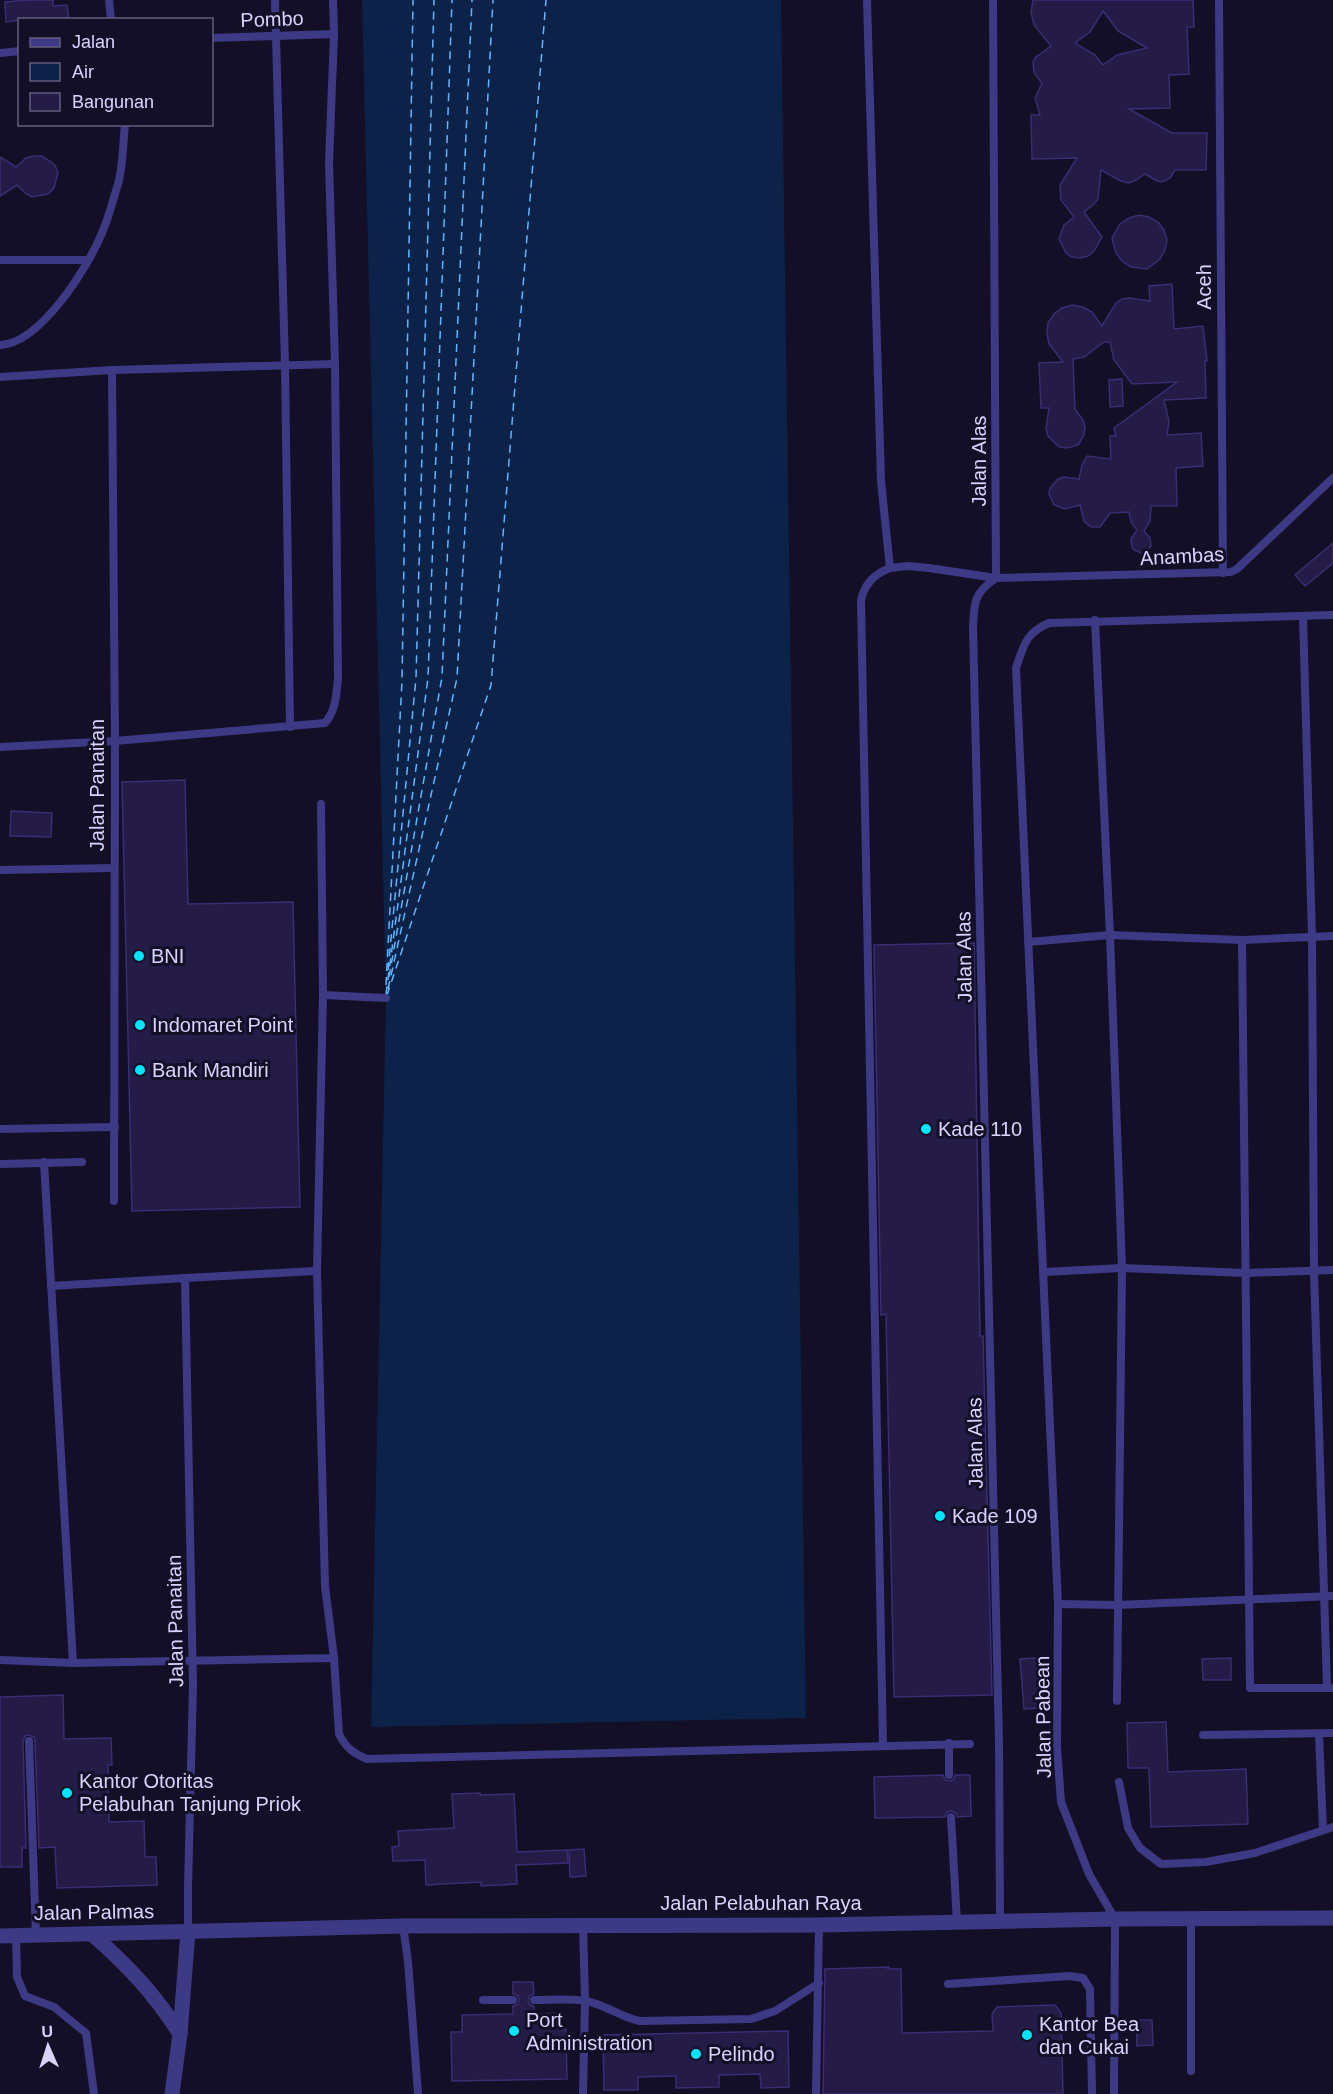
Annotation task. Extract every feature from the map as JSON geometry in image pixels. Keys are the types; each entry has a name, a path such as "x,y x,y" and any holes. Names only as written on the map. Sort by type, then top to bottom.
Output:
{"street":[{"name":"Jalan Pelabuhan Raya","path":"188,1931 403,1926 819,1925 1114,1919 1333,1918"},
{"name":"Jalan Palmas","path":"0,1936 188,1931"},
{"path":"172,2094 180,2034 188,1931"},
{"path":"93,1934 145,1985 180,2034"}],"lane":[{"path":"110,0 111,18"},
{"path":"275,0 285,365 290,728"},
{"path":"0,747 115,741 229,730 290,728 325,723 333,714 336,700 335,364 329,163 334,34 333,0"},
{"path":"867,0 881,481 890,568 873,578 863,590 861,601 883,1745"},
{"name":"Jalan Alas","path":"993,0 996,578 981,588 974,608 973,627 999,1742 1000,1921"},
{"name":"Aceh","path":"1219,0 1222,573"},
{"name":"Pombo","path":"213,39 334,34"},
{"path":"0,53 18,51"},
{"path":"0,345 6,345 35,330 71,289 102,234 119,181 124,126"},
{"path":"0,260 87,260"},
{"path":"0,377 112,370 335,364"},
{"name":"Jalan Panaitan","path":"112,370 115,741 114,1201"},
{"name":"Anambas","path":"890,568 908,566 996,578 1222,573 1237,569 1333,478"},
{"path":"1117,1701 1122,1268 1110,935 1095,620 1333,615"},
{"path":"1242,940 1250,1688 1330,1688 1314,1271 1312,937 1304,616"},
{"name":"Jalan Pabean","path":"1095,620 1049,623 1034,630 1024,642 1016,668 1058,1604 1057,1747 1061,1802 1089,1874 1114,1919 1114,2094"},
{"path":"321,804 324,995 317,1271 325,1587 334,1658 339,1734 345,1745 355,1754 367,1759 970,1744"},
{"path":"0,870 114,868"},
{"path":"1028,942 1110,935 1242,940 1333,936"},
{"path":"324,995 386,998"},
{"path":"0,1129 115,1127"},
{"path":"44,1162 73,1663"},
{"path":"0,1164 82,1162"},
{"path":"1044,1272 1122,1268 1246,1273 1333,1270"},
{"path":"51,1286 317,1271"},
{"name":"Jalan Panaitan","path":"185,1278 194,1685 188,1931"},
{"path":"1058,1604 1118,1605 1328,1596"},
{"path":"0,1660 73,1663 334,1658"},
{"path":"1203,1735 1333,1733"},
{"path":"1319,1734 1323,1830"},
{"path":"29,1742 36,1935"},
{"path":"949,1743 949,1775"},
{"path":"1119,1782 1128,1828 1140,1848 1161,1864 1206,1862 1255,1853 1333,1827"},
{"path":"951,1817 957,1922"},
{"path":"1191,1919 1191,2071"},
{"path":"583,1924 585,2001 583,2094"},
{"path":"816,2094 819,1925"},
{"path":"403,1926 408,1961 418,2094"},
{"path":"16,1935 17,1977 25,1996 54,2007 86,2034 94,2094"},
{"path":"948,1984 1069,1976 1083,1978 1090,1989 1092,2094"},
{"path":"534,2000 585,2001 616,2010 627,2018 640,2021 751,2019 775,2011 819,1983"},
{"path":"483,2000 513,2000"}],"water":[{"path":"362,0 781,0 806,1718 371,1727 386,998"}],"building":[{"path":"53,0 53,6 67,5 69,18 18,18 18,20 6,22 5,2"},
{"path":"1033,0 1193,0 1194,27 1187,27 1189,74 1169,75 1170,108 1129,109 1172,133 1207,133 1206,170 1175,170 1170,178 1162,182 1145,174 1129,183 1101,170 1098,199 1084,212 1102,237 1094,251 1080,258 1066,253 1059,239 1064,225 1074,217 1061,200 1060,185 1077,158 1032,159 1031,115 1040,115 1035,98 1042,83 1034,73 1033,62 1051,46 1034,25 1031,12","holes":["1103,11 1118,31 1147,48 1117,55 1103,65 1095,55 1075,43 1090,32"]},
{"path":"42,156 55,165 58,173 54,188 48,194 32,197 17,185 0,196 0,157 16,167 26,158"},
{"path":"1139,215 1158,222 1167,240 1160,259 1147,269 1131,267 1122,261 1116,253 1112,238 1120,224"},
{"path":"1172,284 1174,329 1203,326 1207,361 1205,361 1206,398 1164,400 1169,421 1167,435 1201,433 1203,466 1176,468 1177,506 1151,506 1150,521 1144,531 1150,538 1151,546 1141,553 1132,547 1131,539 1137,530 1131,522 1129,512 1110,513 1100,527 1091,527 1084,521 1080,505 1065,509 1054,505 1049,494 1050,488 1058,479 1064,477 1079,479 1087,456 1111,459 1110,436 1116,436 1114,428 1177,382 1132,384 1114,360 1110,342 1104,342 1084,357 1073,359 1075,409 1083,420 1084,435 1078,445 1067,448 1059,447 1048,436 1046,429 1049,408 1041,408 1039,363 1063,362 1049,344 1047,334 1048,323 1062,308 1072,305 1083,307 1092,312 1102,326 1116,303 1122,299 1150,301 1149,286"},
{"path":"1122,379 1123,406 1110,407 1109,380"},
{"path":"1333,543 1333,563 1305,586 1295,575"},
{"path":"185,780 188,904 293,902 300,1207 132,1211 122,782"},
{"path":"11,811 52,813 51,837 10,836"},
{"path":"974,943 980,1336 983,1336 992,1695 894,1697 886,1314 881,1315 874,945"},
{"path":"1036,1658 1040,1708 1024,1709 1020,1659"},
{"path":"1231,1658 1231,1680 1203,1680 1202,1659"},
{"path":"63,1695 64,1739 111,1738 112,1765 108,1765 109,1822 144,1821 145,1857 156,1857 157,1885 57,1888 55,1847 39,1848 35,1741 34,1737 29,1735 25,1736 23,1741 26,1848 22,1848 22,1867 0,1867 0,1697"},
{"path":"1166,1722 1168,1772 1246,1769 1248,1824 1151,1827 1149,1768 1128,1768 1127,1723"},
{"path":"943,1775 945,1780 950,1781 955,1775 970,1775 971,1816 957,1817 956,1813 951,1811 947,1812 945,1817 875,1818 874,1777"},
{"path":"480,1793 480,1795 514,1794 517,1852 567,1850 568,1863 516,1865 517,1884 481,1886 481,1882 426,1885 425,1860 393,1861 392,1847 399,1846 398,1831 454,1828 452,1794"},
{"path":"584,1849 586,1876 570,1877 569,1850"},
{"path":"889,1967 888,1969 901,1969 902,2033 993,2031 992,2014 997,2007 1055,2005 1061,2013 1063,2094 823,2094 825,1969"},
{"name":"Port Administration","path":"513,1982 533,1982 534,1994 529,1996 528,2001 534,2006 534,2014 562,2013 562,2030 566,2029 567,2079 452,2081 451,2032 462,2032 462,2015 513,2014 513,2006 518,2004 519,1999 513,1994"},
{"path":"1136,2020 1152,2020 1153,2045 1137,2046"},
{"name":"Pelindo","path":"788,2031 789,2087 761,2088 760,2074 719,2075 719,2087 676,2088 676,2076 638,2077 638,2090 604,2090 603,2035"}],"ferry route":[{"path":"386,985 402,681 413,0"},
{"path":"388,970 416,678 434,0"},
{"path":"386,994 428,678 452,0"},
{"path":"389,977 442,677 472,0"},
{"path":"388,989 457,678 493,0"},
{"path":"387,995 491,685 546,0"}],"place":[{"name":"BNI","path":"139,956"},
{"name":"Indomaret Point","path":"140,1025"},
{"name":"Bank Mandiri","path":"140,1070"},
{"name":"Kade 110","path":"926,1129"},
{"name":"Kade 109","path":"940,1516"},
{"name":"Kantor Otoritas Pelabuhan Tanjung Priok","path":"67,1793"},
{"name":"Port Administration","path":"514,2031"},
{"name":"Kantor Bea dan Cukai","path":"1027,2035"},
{"name":"Pelindo","path":"696,2054"}]}
